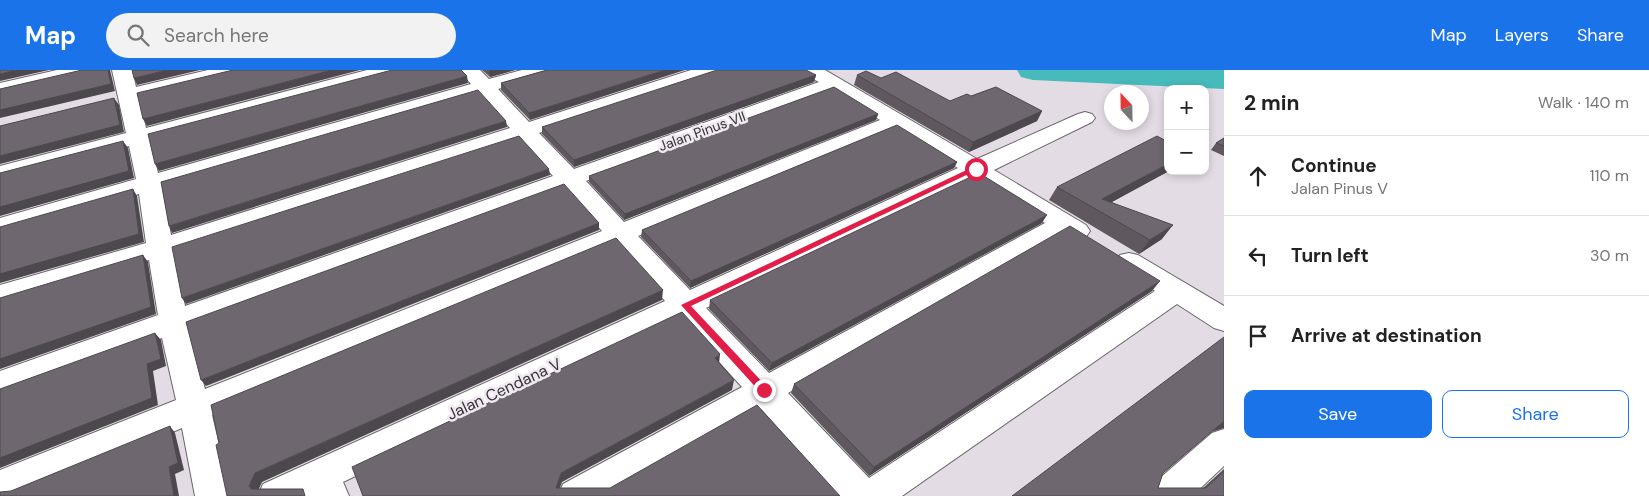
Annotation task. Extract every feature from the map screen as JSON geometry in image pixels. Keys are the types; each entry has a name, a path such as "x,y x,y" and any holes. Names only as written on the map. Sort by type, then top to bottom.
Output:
{"street":[{"path":"0,89 82,70"},
{"path":"213,496 173,321 162,247 149,183 136,136 119,88 232,70"},
{"path":"0,173 389,70"},
{"path":"0,226 149,183 477,79 543,70"},
{"path":"0,295 162,247 711,70"},
{"path":"810,70 835,83 1224,320"},
{"path":"477,79 862,496"},
{"name":"Jalan Pinus VII","path":"0,384 835,83"},
{"name":"Jalan Cendana V","path":"276,496 327,485 685,305 1085,118"},
{"path":"0,487 896,121"},
{"path":"576,496 1065,223"},
{"path":"872,496 1176,291"},
{"path":"1166,496 1224,444"}],"building":[{"path":"0,70 16,70 0,74"},
{"path":"82,70 108,70 111,84 0,110 0,89"},
{"path":"132,70 168,70 134,78"},
{"path":"233,70 332,70 143,119 137,93"},
{"path":"392,70 461,70 467,76 155,164 148,134"},
{"path":"547,70 665,70 529,113 501,83"},
{"path":"717,70 806,70 816,75 574,160 542,127"},
{"path":"866,71 881,78 896,72 950,101 967,94 971,96 996,87 1042,111 973,142 857,75"},
{"path":"834,87 878,114 625,214 589,176"},
{"path":"478,90 506,121 169,226 161,182"},
{"path":"114,98 120,125 0,156 0,126"},
{"path":"897,125 957,162 691,281 642,230"},
{"path":"519,136 549,169 182,298 172,247"},
{"path":"1157,136 1164,140 1164,166 1102,199 1173,225 1150,240 1057,187"},
{"path":"1224,138 1224,146 1216,143"},
{"path":"123,141 129,171 0,207 0,173"},
{"path":"979,173 1047,215 772,363 710,300"},
{"path":"564,184 599,223 201,380 186,322"},
{"path":"133,189 139,234 0,274 0,227"},
{"path":"1070,226 1160,281 874,467 794,384"},
{"path":"616,238 663,290 255,473 249,486 251,489 303,489 305,496 227,496 216,445 219,443 211,405"},
{"path":"143,255 151,307 0,359 0,298"},
{"path":"682,312 720,354 715,358 734,380 561,473 556,488 610,488 757,405 840,496 363,496 352,467"},
{"path":"155,333 161,359 147,364 152,398 0,458 0,389"},
{"path":"1224,337 1224,421 1163,473 1158,488 1206,488 1224,471 1224,496 1012,496"},
{"path":"170,426 178,463 169,467 174,496 0,496 0,492 11,491"}],"waterway":[{"path":"1033,70 1224,79"}],"route":[{"path":"764,390 685,305 976,169"}]}
